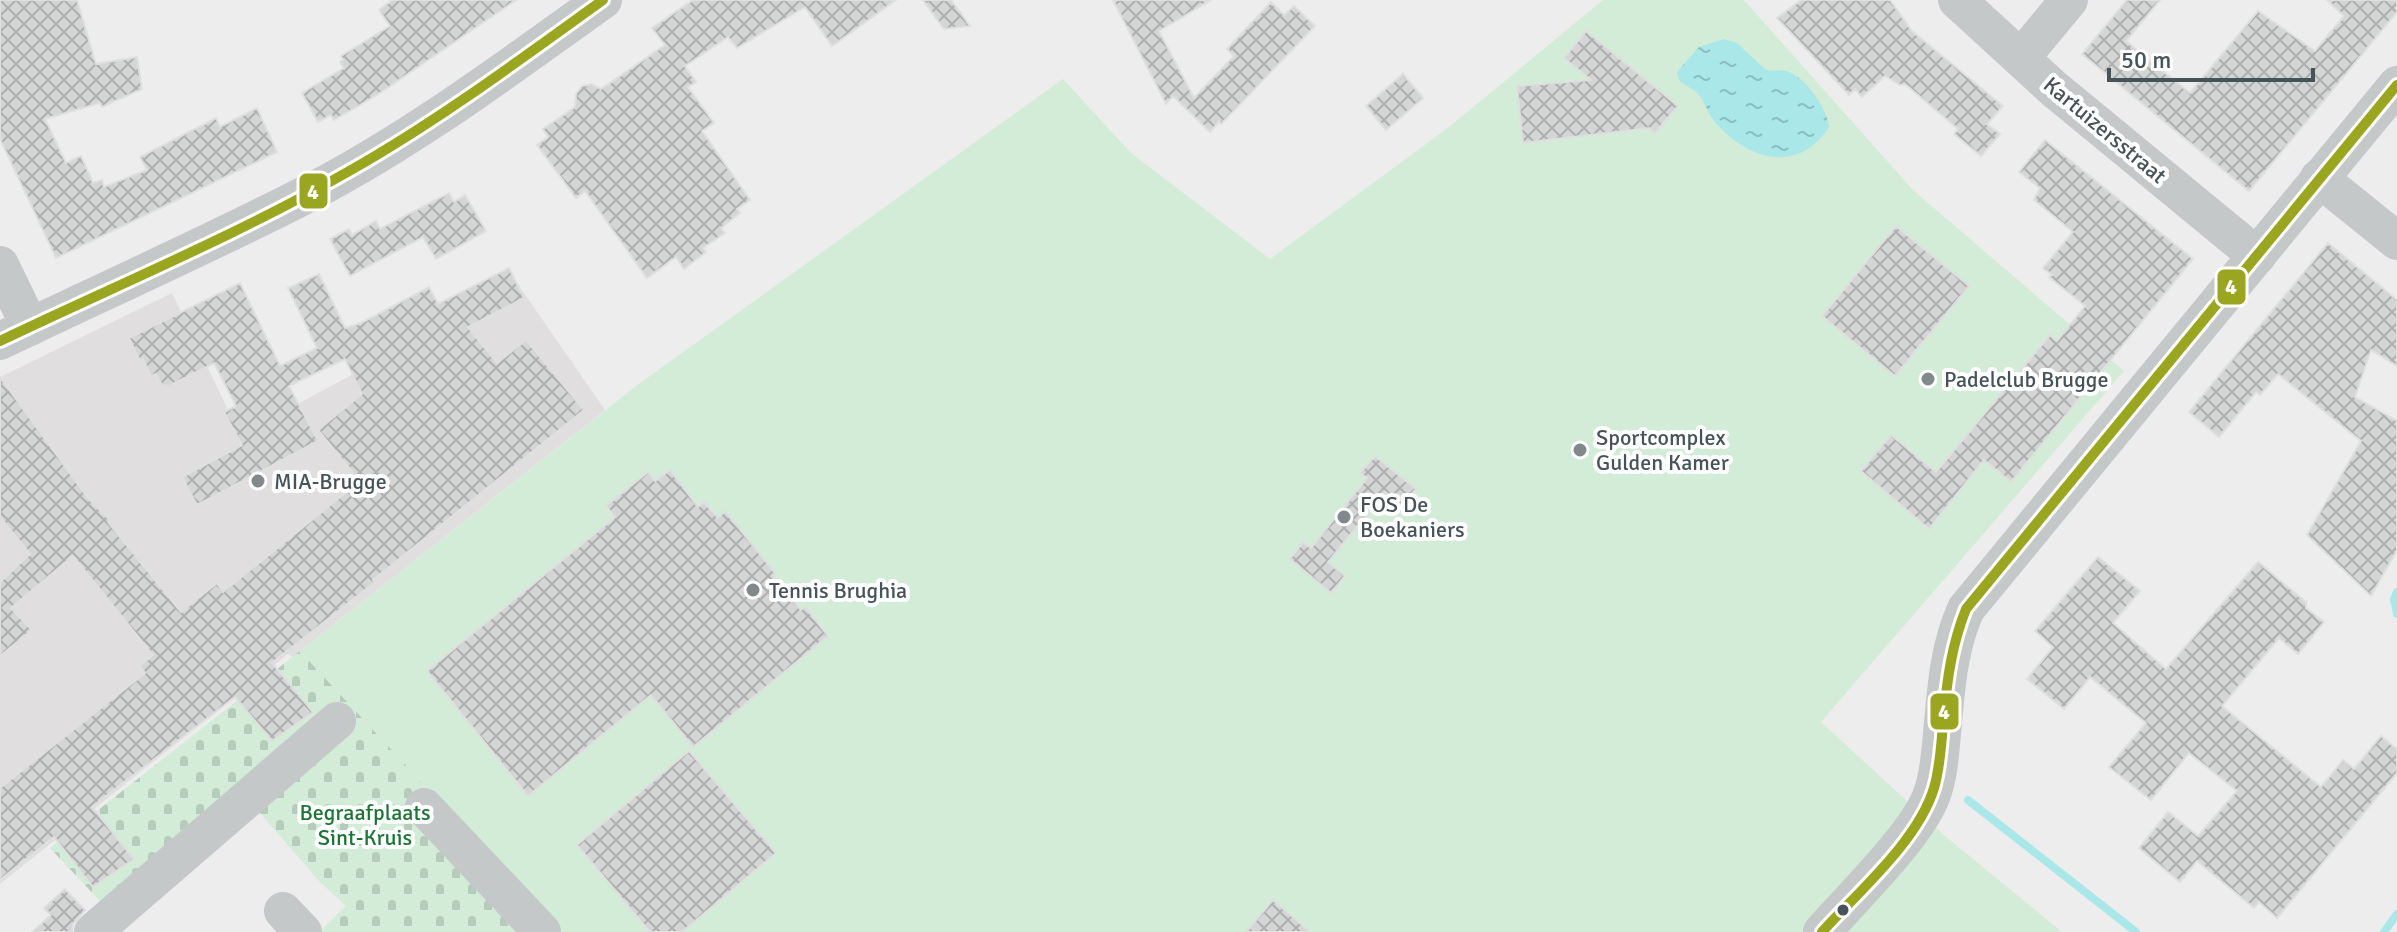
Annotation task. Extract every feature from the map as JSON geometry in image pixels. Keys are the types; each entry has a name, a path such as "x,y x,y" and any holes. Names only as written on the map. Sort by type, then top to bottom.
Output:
{"street":[{"path":"0,265 15,334 313,191 449,109 603,0"},
{"name":"Kartuizersstraat","path":"1957,0 2053,88 2257,256"},
{"path":"2021,58 2069,0"},
{"path":"1822,932 1909,832 1931,797 1938,774 1950,656 1966,609 2397,85"},
{"path":"2319,178 2397,241"},
{"path":"93,932 337,721"},
{"path":"424,807 542,932"}],"shaded area":[{"name":"MIA-Brugge","path":"517,283 605,410 293,657 288,654 0,884 0,377 172,293 240,435 407,345 389,309 429,287 448,323"}],"green space":[{"name":"Sportcomplex Gulden Kamer","path":"1603,0 1744,0 1913,190 2124,371 1821,722 1944,835 2062,932 561,932 300,651 636,386 1063,79 1131,153 1270,259 1449,127"},
{"name":"Begraafplaats Sint-Kruis","path":"300,651 561,932 319,932 346,906 320,882 252,804 118,920 50,848"}],"water":[{"path":"1724,39 1737,43 1766,70 1786,71 1808,86 1825,111 1829,127 1816,142 1802,152 1787,157 1772,157 1742,145 1715,122 1694,90 1679,80 1677,72 1699,47"}],"building":[{"path":"0,0 77,0 96,64 137,57 142,89 102,107 100,103 45,119 66,163 81,156 93,183 102,180 104,187 147,170 140,157 216,118 220,127 257,108 277,152 56,258 0,139"},
{"path":"392,0 516,0 377,95 334,120 331,115 318,122 302,93 344,68 340,62 343,60 341,56 390,26 379,10"},
{"path":"693,0 896,0 832,46 805,7 737,48 728,37 685,66 696,82 688,87 714,123 702,131 750,200 737,209 740,213 721,228 725,233 703,248 706,252 684,269 676,257 647,278 585,191 576,198 537,145 548,137 543,129 575,107 576,94 582,86 592,84 601,89 665,45 652,28"},
{"path":"923,0 951,0 970,26 944,29"},
{"path":"1113,0 1211,0 1159,31 1194,98 1234,56 1227,49 1271,2 1284,15 1294,6 1315,26 1210,132 1173,96 1166,104"},
{"path":"1801,0 1890,0 1912,31 2003,106 1987,124 2000,134 1981,156 1954,134 1958,129 1905,84 1900,85 1885,76 1862,97 1855,89 1849,95 1777,18"},
{"path":"2127,0 2160,0 2126,41 2190,93 2258,11 2315,51 2344,16 2327,0 2397,0 2397,12 2249,191 2082,54"},
{"path":"1586,31 1678,106 1655,133 1649,128 1523,143 1517,86 1591,80 1564,58"},
{"path":"1403,74 1423,98 1386,130 1366,106"},
{"path":"2045,140 2193,259 2011,482 1984,460 1929,529 1861,471 1891,435 1936,472 2050,335 2057,341 2085,306 2049,277 2052,275 2043,268 2073,232 2034,200 2040,188 2019,172"},
{"path":"449,193 454,202 465,195 486,231 436,259 423,237 350,276 330,239 349,229 352,235 376,221 380,229"},
{"path":"1896,226 1969,286 1895,376 1822,316"},
{"path":"2328,243 2397,300 2397,366 2371,350 2355,397 2397,421 2397,550 2371,596 2307,535 2361,441 2278,374 2260,395 2256,392 2219,437 2189,412"},
{"path":"509,268 524,298 468,327 497,363 526,340 584,410 272,663 313,712 272,741 235,697 92,807 134,859 93,887 54,837 0,880 0,788 145,673 140,666 153,655 73,556 11,608 32,630 0,656 0,582 30,554 0,517 0,377 88,498 110,520 108,522 181,612 217,583 223,592 360,481 318,430 362,394 345,359 289,386 318,441 197,505 182,477 242,445 224,412 236,406 214,363 163,387 156,374 151,376 143,359 140,361 129,338 240,283 280,366 317,348 288,288 319,274 345,328 361,323 429,287 438,304"},
{"path":"1375,456 1416,489 1402,506 1385,492 1328,562 1345,576 1331,593 1290,559 1303,542 1311,548 1367,478 1360,473"},
{"path":"670,470 698,507 704,502 718,518 725,511 801,610 805,607 828,636 693,747 651,695 528,796 427,671 615,517 606,506 648,472 655,481"},
{"path":"2098,557 2140,591 2113,623 2166,669 2258,562 2306,602 2306,608 2324,622 2298,654 2279,638 2222,706 2321,787 2343,760 2354,769 2381,736 2397,749 2397,773 2277,918 2259,902 2254,908 2197,861 2180,882 2139,848 2168,812 2198,836 2237,791 2189,753 2151,800 2109,767 2146,723 2090,677 2064,709 2027,679 2053,647 2035,631"},
{"path":"689,751 776,853 682,932 650,932 577,845"},
{"path":"65,889 85,910 73,924 72,932 32,932 51,915 44,908"},
{"path":"1273,900 1286,911 1310,932 1246,932"}],"waterway":[{"path":"2397,592 2394,599 2397,614"},
{"path":"1968,800 2136,932"},
{"path":"2384,932 2397,914"}],"transit line":[{"name":"4","path":"0,341 221,238 351,170 448,110 603,0"},
{"name":"4","path":"1822,932 1886,865 1926,808 1938,770 1951,662 1966,609 2397,85"}],"place":[{"name":"Padelclub Brugge","path":"1928,379"},
{"name":"Sportcomplex Gulden Kamer","path":"1580,450"},
{"name":"MIA-Brugge","path":"258,481"},
{"name":"FOS De Boekaniers","path":"1344,517"},
{"name":"Tennis Brughia","path":"753,590"}]}
